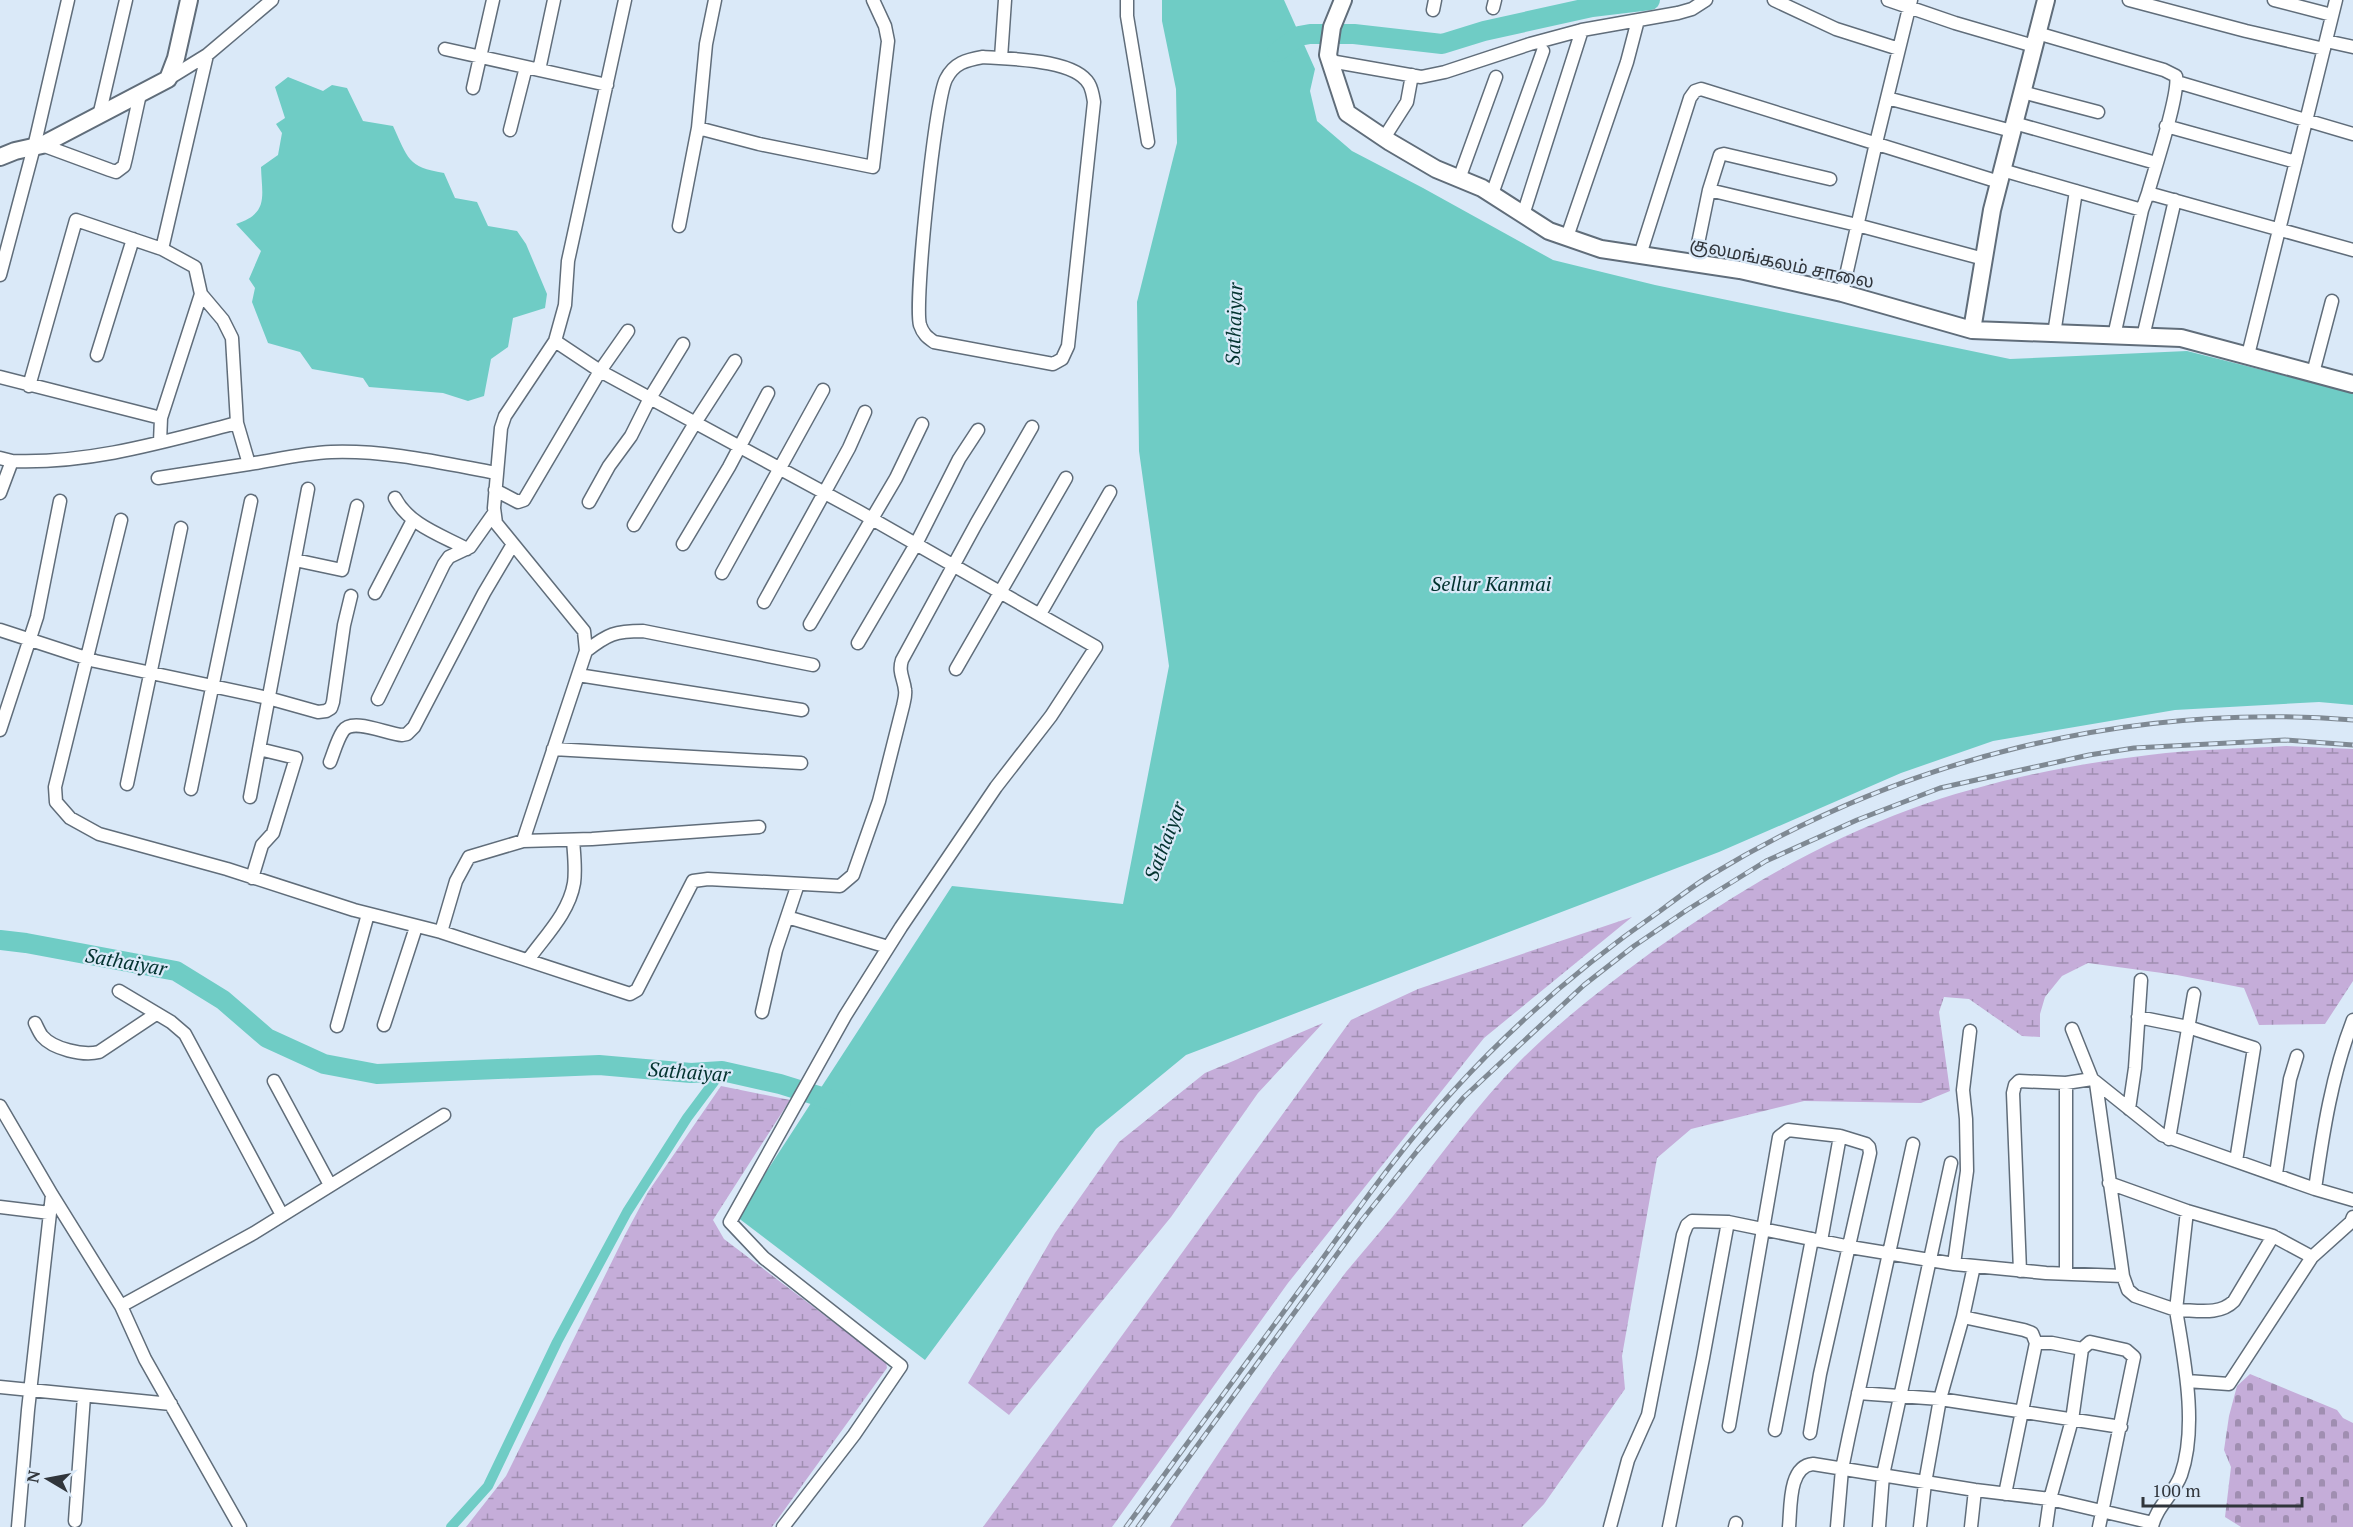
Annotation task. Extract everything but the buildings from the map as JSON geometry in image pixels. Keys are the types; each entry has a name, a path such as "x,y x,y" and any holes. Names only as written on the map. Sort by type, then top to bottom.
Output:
{"main road":[{"path":"0,157 38,146 168,79 176,58 189,0"},
{"name":"குலமங்கலம் சாலை","path":"1343,0 1332,27 1329,58 1347,112 1383,138 1436,170 1492,194 1549,231 1601,249 1740,270 1842,293 1972,330 2181,338 2353,384"},
{"path":"1972,330 1992,210 2036,39 2043,1"}],"street":[{"path":"0,275 38,146 68,0"},
{"path":"99,116 126,0"},
{"path":"168,79 207,55 272,0"},
{"path":"473,88 493,0"},
{"path":"510,130 533,69 554,0"},
{"path":"523,841 586,651 584,631 496,523 494,513 498,444 505,417 555,341 565,305 568,261 625,0"},
{"path":"679,226 698,128 706,44 715,0"},
{"path":"698,128 759,144 873,166 888,41 885,26 873,0"},
{"path":"1001,58 1005,0"},
{"path":"1127,0 1148,142"},
{"path":"1329,58 1421,76 1446,72 1530,44 1582,30 1692,9 1706,0"},
{"path":"1774,0 1836,29 1899,49"},
{"path":"1888,0 2164,70 2176,76 2177,82 2142,210 2114,336"},
{"path":"2129,0 2246,31 2325,45 2353,47"},
{"path":"2274,0 2332,15"},
{"path":"2248,356 2336,0"},
{"path":"1842,293 1910,4"},
{"path":"1567,237 1627,62 1638,20"},
{"path":"1523,215 1582,30"},
{"path":"445,49 607,85"},
{"path":"1492,194 1544,51"},
{"path":"162,249 207,55"},
{"path":"983,57 1001,58 1070,68 1083,76 1090,84 1094,102 1068,346 1062,359 1053,364 934,342 925,335 920,324 919,296 930,170 945,80 955,65 983,57"},
{"path":"1383,138 1407,102 1412,75"},
{"path":"1459,179 1496,77"},
{"path":"2177,82 2353,134"},
{"path":"1640,255 1690,98 1695,91 1701,89 1876,143 2001,176 2076,191 2142,210"},
{"path":"2022,92 2098,112"},
{"path":"38,146 116,172 120,170 126,158 141,94"},
{"path":"1887,98 2156,163"},
{"path":"2166,126 2296,162"},
{"path":"1694,263 1720,155 1830,178"},
{"path":"1710,190 1857,225 1984,259"},
{"path":"2054,334 2076,191"},
{"path":"2148,193 2353,250"},
{"path":"2143,337 2175,200"},
{"path":"29,386 76,220 162,249 195,267 201,294 223,320 232,338 237,423 249,464"},
{"path":"97,355 133,239"},
{"path":"160,442 161,418 201,294"},
{"path":"2313,373 2332,301"},
{"path":"495,490 518,502 524,500 600,370 628,330"},
{"path":"555,341 600,370 1096,646 1051,716 996,787 888,947 845,1016 730,1222 764,1258 901,1366 855,1435 783,1527"},
{"path":"589,502 609,466 631,436 650,398 683,344"},
{"path":"634,525 735,360"},
{"path":"0,377 161,418"},
{"path":"722,573 823,390"},
{"path":"683,544 740,447 768,393"},
{"path":"764,602 849,448 865,412"},
{"path":"0,493 6,459 31,462 93,457 237,423"},
{"path":"810,624 896,478 922,424"},
{"path":"121,520 55,787 56,802 70,818 99,834 368,914 441,932 634,993 693,882 708,879 840,886 848,882 853,875 879,801 899,722 905,694 901,672 954,565 1032,427"},
{"path":"858,643 916,544 953,469 978,430"},
{"path":"158,478 328,452 361,452 415,458 496,473"},
{"path":"956,669 1066,478"},
{"path":"250,797 308,489"},
{"path":"1040,614 1110,492"},
{"path":"395,498 401,510 413,520 467,549"},
{"path":"0,730 37,617 60,501"},
{"path":"191,789 251,501"},
{"path":"295,560 342,570 357,506"},
{"path":"378,699 444,564 449,557 467,549 476,540 494,513"},
{"path":"375,593 413,520"},
{"path":"128,784 182,528"},
{"path":"330,762 343,730 348,726 356,725 402,735 407,734 414,727 484,593 513,544"},
{"path":"0,630 88,659 268,698 318,712 331,708 351,596"},
{"path":"586,651 607,637 622,631 643,631 813,665"},
{"path":"578,675 802,710"},
{"path":"252,878 262,845 273,833 296,758 259,749"},
{"path":"553,749 801,763"},
{"path":"441,932 456,881 470,857 523,841 573,840 759,827"},
{"path":"528,960 562,914 571,894 575,866 573,840"},
{"path":"762,1012 776,950 798,884"},
{"path":"337,1026 368,914"},
{"path":"787,917 888,947"},
{"path":"384,1025 416,927"},
{"path":"2129,1109 2135,1068 2141,980"},
{"path":"118,992 178,1026 185,1034 282,1215"},
{"path":"2169,1138 2194,994"},
{"path":"35,1023 41,1035 47,1040 91,1054 99,1052 156,1014"},
{"path":"2138,1017 2188,1027 2254,1048 2236,1161"},
{"path":"2315,1189 2333,1086 2353,1020"},
{"path":"2072,1029 2094,1081 2123,1276 2128,1290 2135,1296 2176,1310 2220,1311 2234,1301 2272,1236"},
{"path":"1954,1264 1967,1171 1963,1090 1970,1031"},
{"path":"2276,1174 2290,1079 2297,1056"},
{"path":"273,1081 330,1185"},
{"path":"2020,1270 2013,1093 2019,1081 2066,1083 2094,1081 2155,1130 2169,1138 2353,1200"},
{"path":"2066,1083 2066,1273"},
{"path":"0,1106 121,1306 146,1359 240,1527"},
{"path":"121,1306 208,1259 444,1115"},
{"path":"1729,1426 1781,1134 1788,1130 1840,1136 1866,1144 1870,1153 1820,1374 1810,1433"},
{"path":"1775,1430 1840,1136"},
{"path":"1837,1527 1842,1469 1913,1144"},
{"path":"1879,1527 1883,1475 1951,1163"},
{"path":"2109,1183 2187,1211 2272,1236 2312,1257"},
{"path":"18,1527 52,1195"},
{"path":"0,1207 50,1213"},
{"path":"1789,1527 1792,1491 1800,1469 1805,1465 1813,1464 1925,1483 2050,1499 2101,1510 2152,1525 2181,1475 2187,1451 2187,1381 2176,1310 2187,1211"},
{"path":"2187,1381 2229,1384 2312,1257 2351,1222 2353,1217"},
{"path":"1610,1527 1628,1460 1648,1415 1683,1235 1687,1225 1692,1221 1728,1222 1889,1254 1954,1264 2123,1276"},
{"path":"1669,1527 1728,1222"},
{"path":"1920,1527 1925,1483 1940,1400 1963,1317 1974,1266"},
{"path":"1963,1317 2024,1330 2031,1333 2036,1343 2005,1494"},
{"path":"2046,1527 2050,1499 2072,1420 2082,1349 2090,1342 2126,1350 2134,1357 2098,1527"},
{"path":"2036,1343 2052,1343 2082,1349"},
{"path":"0,1387 171,1404"},
{"path":"1858,1393 1940,1400 2121,1427"},
{"path":"75,1521 84,1396"},
{"path":"1971,1527 1975,1490"}],"green space":[{"path":"2286,746 2353,749 2353,981 2325,1024 2259,1025 2244,988 2177,975 2088,963 2062,976 2045,997 2040,1014 2040,1037 2022,1036 1969,999 1944,997 1939,1012 1950,1091 1921,1103 1804,1101 1691,1129 1657,1158 1622,1356 1625,1389 1544,1504 1522,1527 1170,1527 1323,1303 1475,1111 1520,1061 1552,1031 1653,951 1777,871 1876,823 1939,799 2028,775 2120,759 2183,751"},
{"path":"1632,917 1484,1038 1288,1283 1112,1527 983,1527 1351,1020 1418,989"},
{"path":"1323,1023 1258,1093 1171,1217 1009,1415 968,1383 1055,1233 1119,1142 1205,1073"},
{"path":"721,1086 790,1100 713,1220 724,1239 886,1362 887,1368 772,1527 466,1527 506,1476 648,1192"},
{"path":"2250,1374 2337,1410 2343,1418 2353,1423 2353,1527 2241,1527 2225,1517 2231,1467 2224,1450 2229,1416 2237,1386"}],"water":[{"name":"Sellur Kanmai","path":"1162,0 1284,0 1315,69 1310,91 1317,121 1352,151 1553,260 1655,285 2010,359 2187,351 2353,393 2353,705 2319,702 2175,710 1993,741 1901,773 1719,852 1186,1055 1096,1129 925,1360 737,1217 952,886 1123,904 1169,666 1139,451 1137,302 1177,143 1176,89 1162,21"},
{"path":"288,77 323,91 332,85 347,88 363,121 393,126 410,159 423,168 444,173 455,198 477,202 488,226 517,231 526,244 547,294 545,308 513,318 508,347 491,359 484,396 468,401 443,393 369,387 363,378 312,369 300,352 268,343 252,302 255,288 249,279 261,251 236,224 247,220 259,209 262,195 261,167 278,155 282,133 276,124 285,118 275,87"}],"waterway":[{"name":"Sathaiyar","path":"1277,52 1299,36 1310,34 1354,34 1442,44 1484,31 1592,7 1650,0"},
{"name":"Sathaiyar","path":"0,940 176,971 223,1000 267,1038 324,1064 377,1074 599,1065 691,1073 722,1071 780,1084 841,1103"},
{"path":"451,1527 488,1486 557,1342 627,1212 687,1118 722,1071"}],"railway":[{"path":"1126,1527 1365,1200 1435,1111 1501,1041 1552,995 1605,951 1704,879 1784,834 1860,799 1939,770 2020,747 2102,731 2185,720 2269,717 2353,720"},
{"path":"1138,1527 1362,1220 1464,1097 1584,985 1634,946 1687,910 1766,861 1857,820 1940,788 2089,755 2134,748 2285,740 2353,745"}]}
